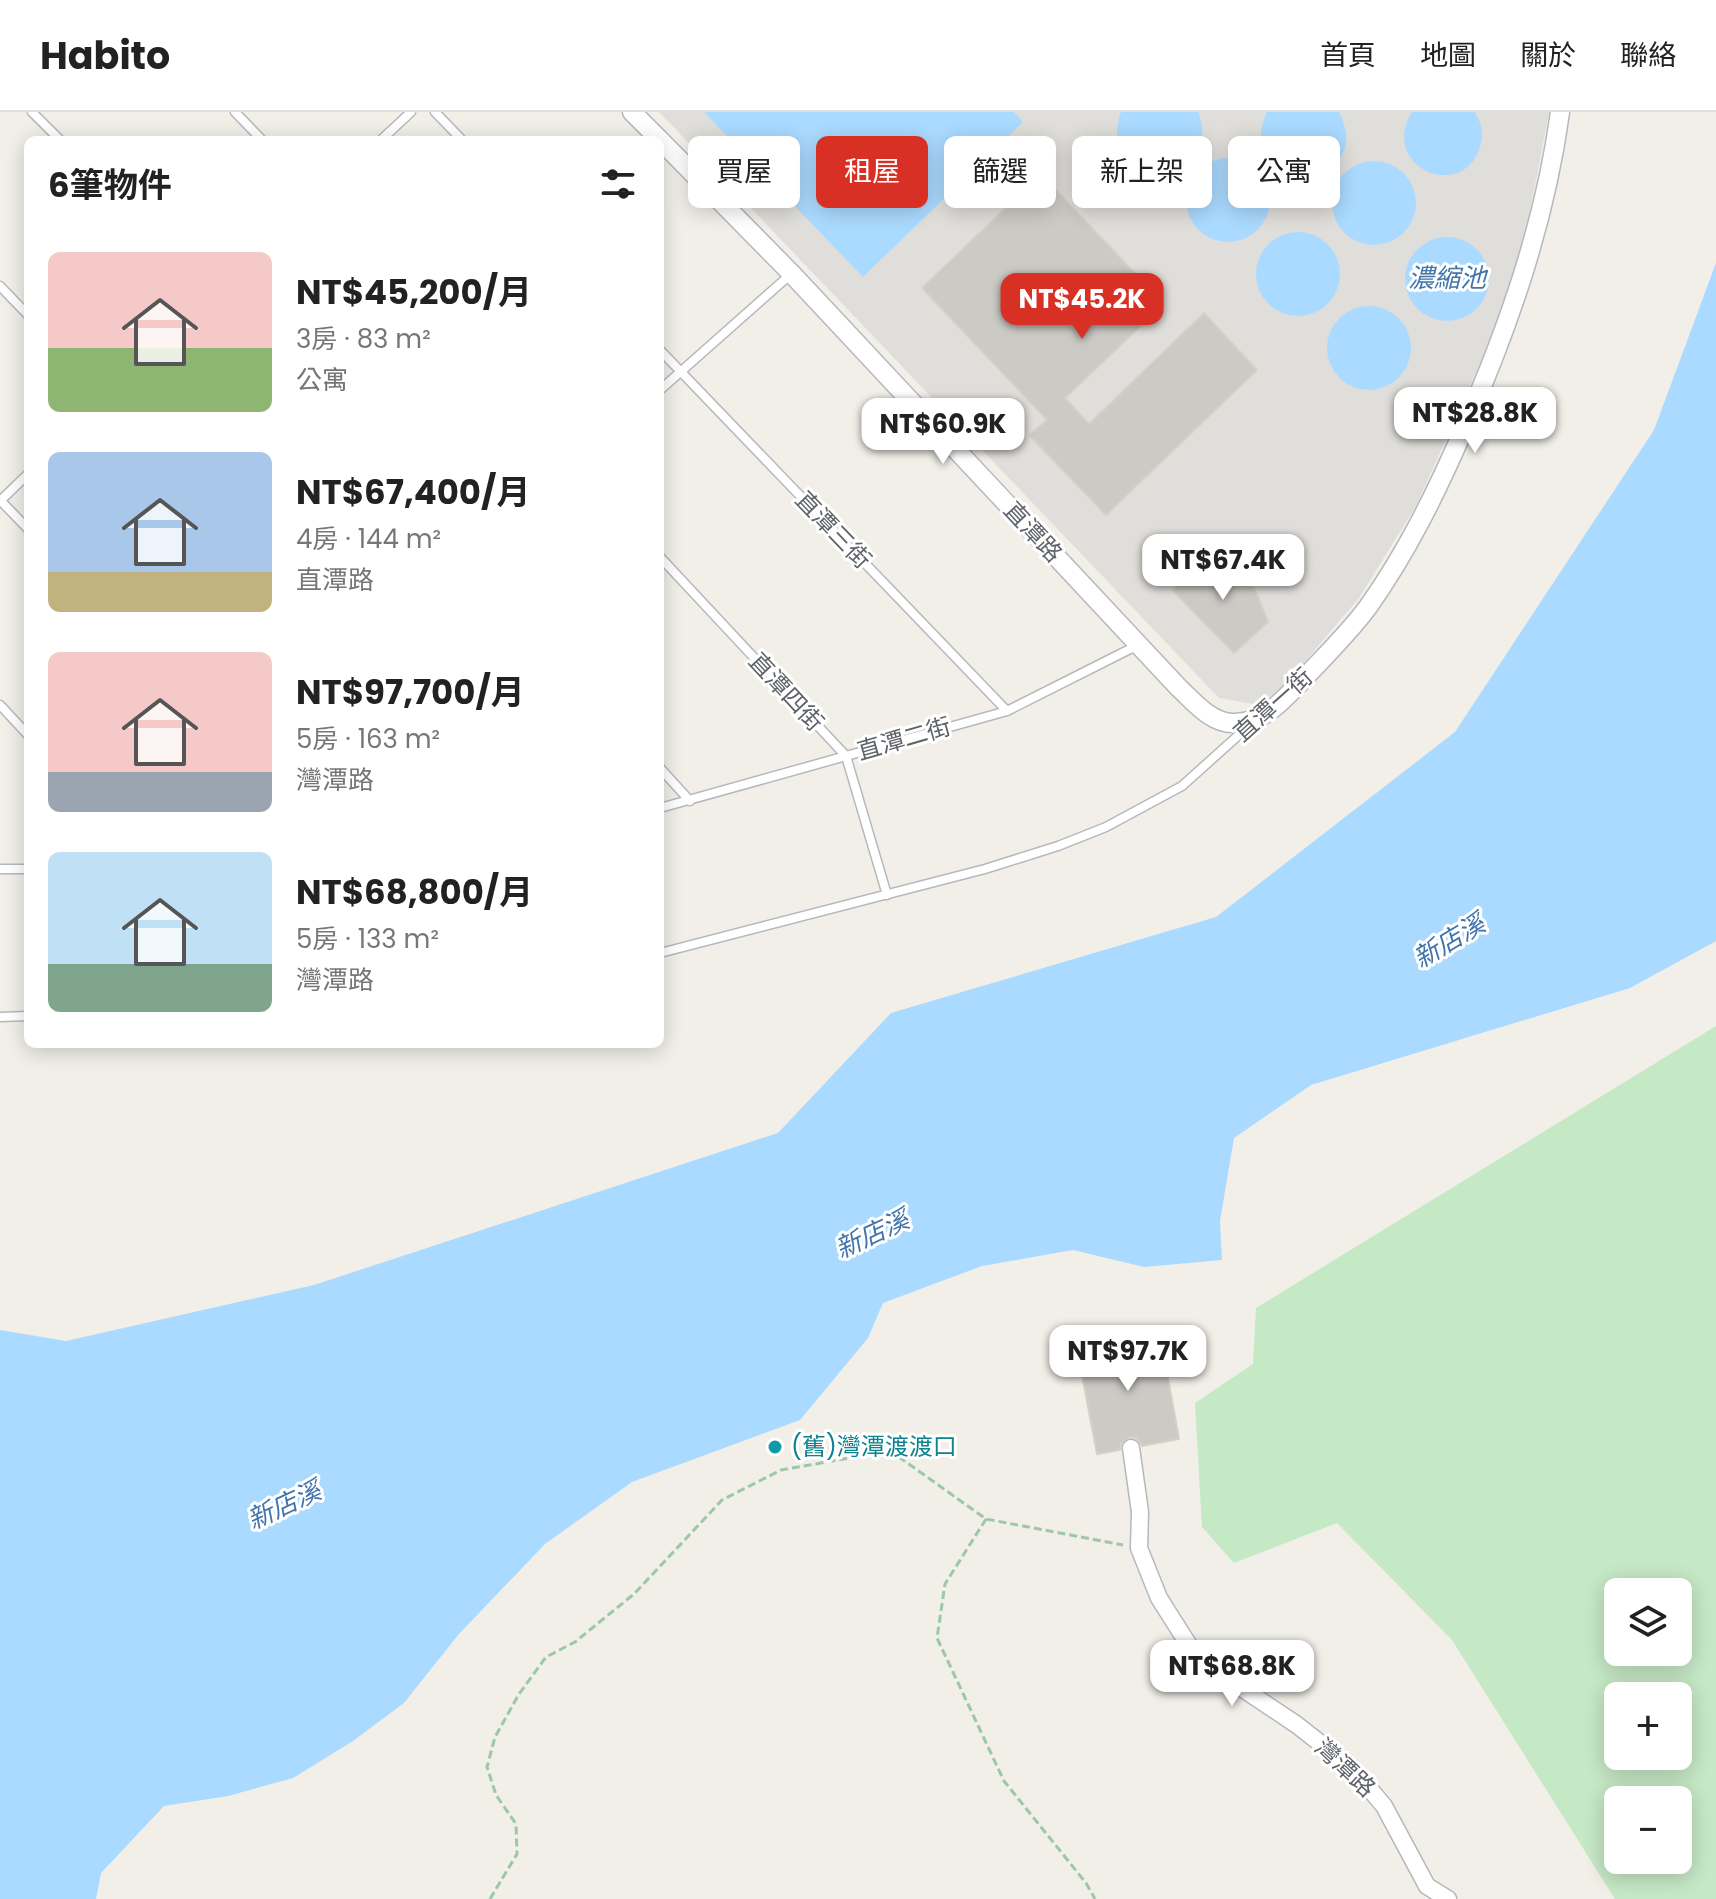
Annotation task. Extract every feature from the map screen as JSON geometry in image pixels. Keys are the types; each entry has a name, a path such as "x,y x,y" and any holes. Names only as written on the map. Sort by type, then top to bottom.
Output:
{"street":[{"name":"直潭路","path":"632,112 656,136"},
{"name":"直潭一街","path":"1254,721 1274,708 1343,637 1367,608 1426,514 1485,380 1518,291 1547,193 1560,112"},
{"name":"直潭路","path":"664,144 791,273 1138,645 1209,716 1230,724 1254,721"},
{"name":"灣潭路","path":"1131,1448 1140,1512 1139,1548 1159,1598 1197,1658 1297,1725 1353,1769 1384,1806 1427,1886 1448,1899"}],"lane":[{"path":"32,112 56,136"},
{"path":"235,112 258,136"},
{"path":"385,136 411,112"},
{"path":"435,112 458,136"},
{"path":"664,386 791,273"},
{"path":"0,286 24,311"},
{"name":"直潭三街","path":"664,354 1007,711"},
{"path":"24,478 0,500 24,525"},
{"name":"直潭四街","path":"664,561 846,756 887,895"},
{"name":"直潭二街","path":"664,807 1007,711 1138,645"},
{"path":"0,705 24,731"},
{"name":"直潭一街","path":"664,952 1044,851 1106,827 1182,786 1254,721"},
{"path":"664,772 690,801"},
{"path":"0,869 24,869"},
{"path":"0,1017 24,1016"}],"path":[{"path":"490,1899 517,1854 516,1824 496,1795 487,1767 495,1737 519,1694 546,1657 575,1642 634,1594 722,1500 781,1470 872,1454 899,1457 986,1519 1139,1548"},
{"path":"986,1519 945,1584 937,1638 1004,1781 1086,1883 1095,1899"}],"shaded area":[{"path":"659,112 1549,112 1523,248 1488,346 1416,506 1359,598 1279,692 1253,704 1219,698 751,208 800,208 800,136 688,136 688,142"}],"green space":[{"path":"1716,1026 1716,1899 1615,1899 1452,1640 1337,1523 1234,1563 1202,1527 1195,1403 1253,1364 1256,1308"}],"water":[{"path":"704,112 1014,112 1023,122 1009,136 944,136 944,199 863,277 797,208 800,208 800,136 727,136"},
{"path":"1121,112 1198,112 1202,136 1117,136"},
{"path":"1267,112 1339,112 1346,139 1340,158 1340,136 1262,136"},
{"path":"1412,112 1474,112 1482,138 1471,164 1457,173 1442,175 1427,171 1414,162 1406,149 1404,132"},
{"path":"1228,158 1228,208 1269,208 1258,230 1236,241 1220,241 1205,235 1193,223 1187,208 1212,208 1212,161"},
{"name":"濃縮池","path":"1366,162 1382,162 1397,168 1409,180 1415,195 1415,211 1409,226 1397,238 1382,244 1366,244 1351,238 1339,226 1333,211 1333,208 1340,208 1340,179 1351,168"},
{"name":"濃縮池","path":"1298,232 1314,235 1328,244 1337,258 1340,274 1337,290 1328,304 1314,313 1298,316 1282,313 1268,304 1259,290 1256,274 1259,258 1268,244 1282,235"},
{"name":"濃縮池","path":"1447,237 1463,240 1477,249 1486,263 1489,279 1486,295 1477,309 1463,318 1447,321 1431,318 1417,309 1408,295 1405,279 1408,263 1417,249 1431,240"},
{"name":"新店溪","path":"1716,263 1716,941 1630,988 1311,1085 1234,1138 1220,1221 1222,1260 1144,1267 1073,1250 982,1266 883,1303 868,1338 800,1420 632,1482 545,1544 458,1635 404,1703 353,1741 293,1778 228,1796 164,1806 101,1873 96,1899 0,1899 0,1330 66,1341 314,1285 778,1133 891,1013 1216,917 1455,732 1654,430"},
{"name":"濃縮池","path":"1369,306 1385,309 1399,318 1408,332 1411,348 1408,364 1399,378 1385,387 1369,390 1353,387 1339,378 1330,364 1327,348 1330,332 1339,318 1353,309"}],"building":[{"path":"1056,190 1164,304 1065,398 1089,424 1204,313 1257,370 1106,515 1029,435 1047,420 922,288 1006,208 1056,208"},
{"path":"1204,557 1234,568 1255,589 1268,622 1234,653 1173,591"},
{"path":"1160,1334 1179,1439 1142,1446 1136,1438 1129,1437 1121,1443 1120,1450 1097,1454 1077,1348"}],"place":[{"name":"(舊)灣潭渡渡口","path":"775,1447"}]}
